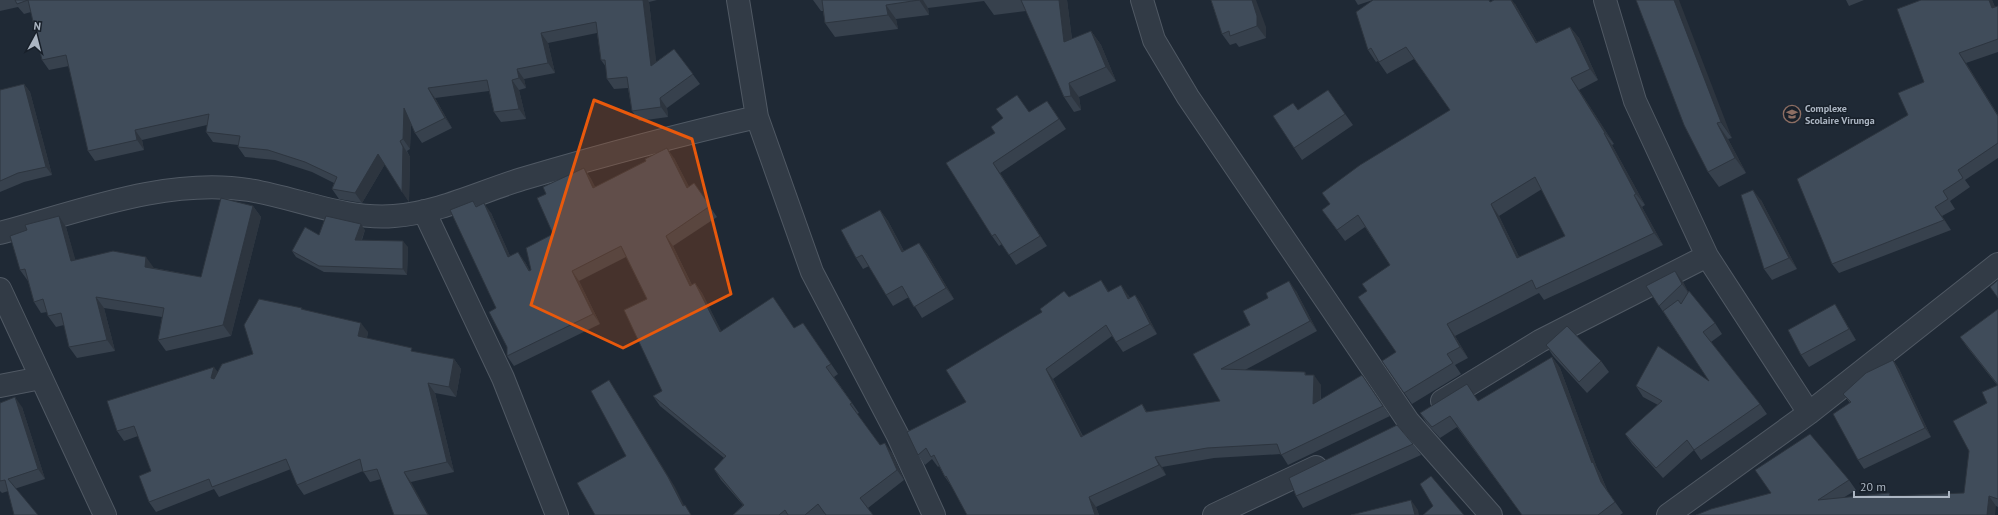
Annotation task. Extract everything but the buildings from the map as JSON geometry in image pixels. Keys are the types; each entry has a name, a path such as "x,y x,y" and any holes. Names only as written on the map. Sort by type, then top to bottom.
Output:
{"street":[{"path":"738,0 757,117 812,272 898,436 934,515"},
{"path":"1142,0 1154,40 1188,97 1408,421 1491,515"},
{"path":"1605,0 1635,101 1707,256 1808,413"},
{"path":"0,233 149,192 202,187 248,190 363,217 395,216 424,211 520,180 690,132 757,117"},
{"path":"424,211 503,378 557,515"},
{"path":"1387,432 1408,421 1540,340 1707,256"},
{"path":"1668,515 1808,413 1998,264"},
{"path":"0,288 105,515"},
{"path":"0,386 41,378"},
{"path":"1214,515 1331,459"}],"highlighted area":[{"path":"594,100 692,139 731,294 623,348 531,305"}],"place":[{"name":"Complexe Scolaire Virunga","path":"1792,114"}]}
